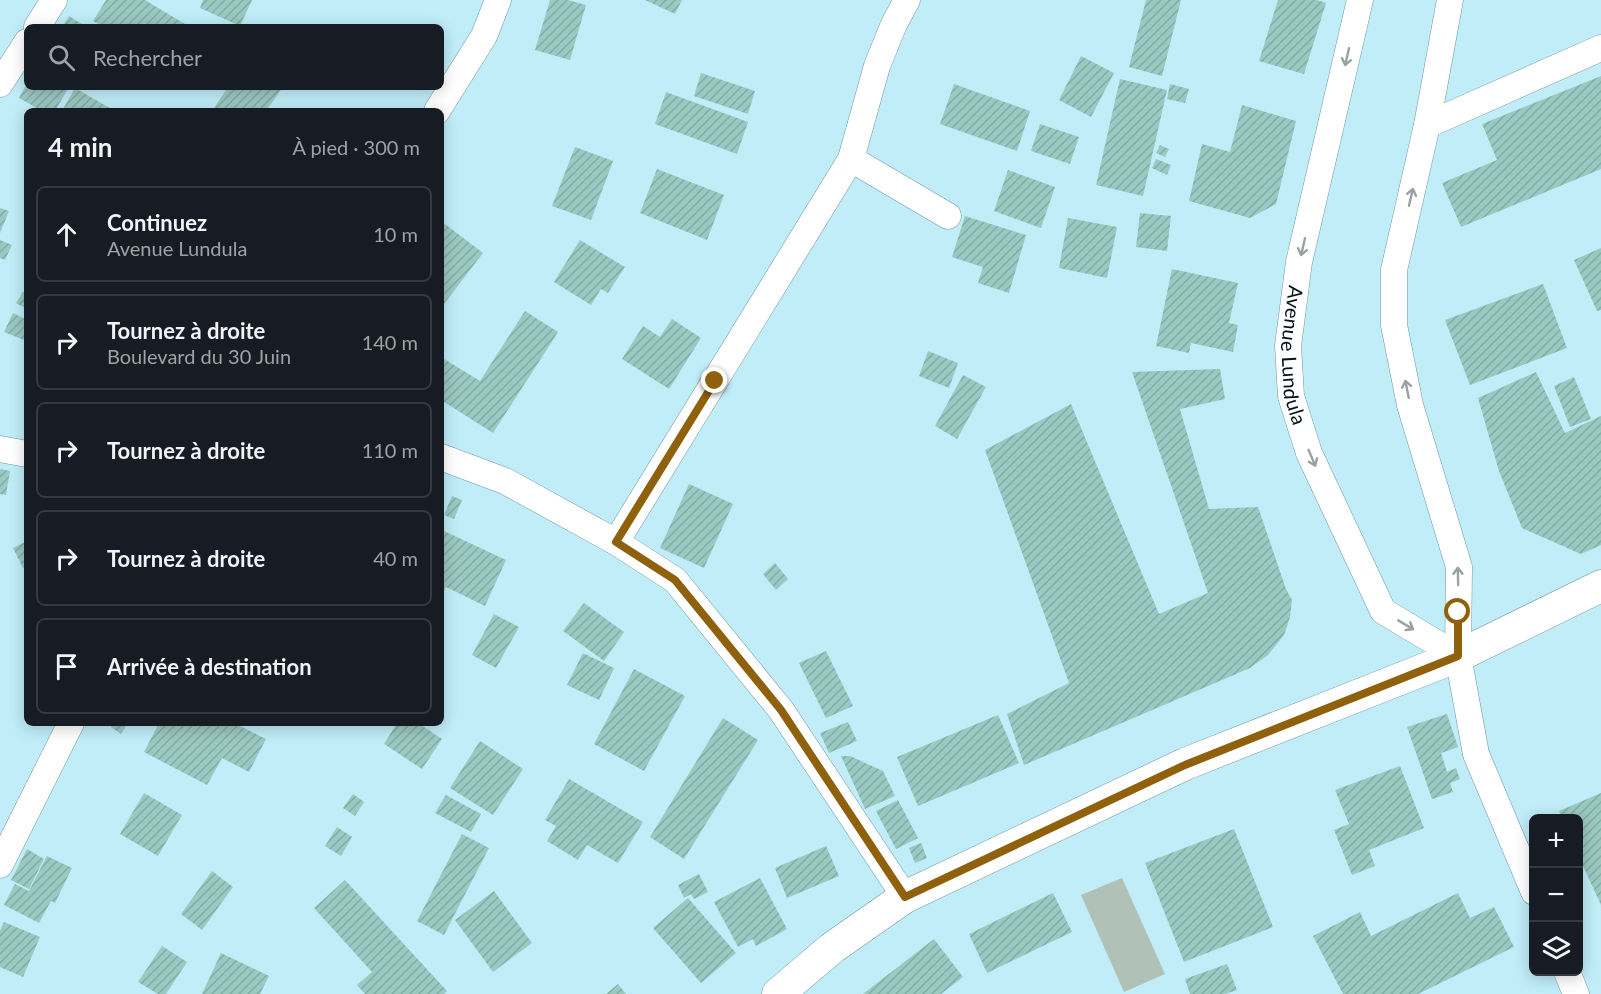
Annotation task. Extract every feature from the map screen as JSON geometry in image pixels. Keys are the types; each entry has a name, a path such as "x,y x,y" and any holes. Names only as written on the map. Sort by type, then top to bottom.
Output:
{"street":[{"path":"39,24 54,0"},
{"path":"439,108 484,36 498,0"},
{"path":"616,542 851,159 877,66 894,24 907,0"},
{"name":"Avenue Lundula","path":"1360,0 1299,262 1288,346 1291,396 1309,453 1383,611 1458,656"},
{"path":"1450,0 1427,125 1394,270 1394,325 1410,405 1459,567 1458,656 1476,754 1529,882"},
{"path":"0,84 24,47"},
{"path":"1427,125 1601,48"},
{"path":"851,159 948,216"},
{"path":"0,449 24,453"},
{"path":"444,458 505,481 616,542 675,580 781,710 905,897"},
{"path":"778,994 832,948 905,897 1185,765 1458,656 1601,586"},
{"path":"0,865 70,726"},
{"path":"1569,976 1576,994"}],"green space":[{"path":"1122,878 1165,974 1124,992 1081,895"}],"building":[{"path":"106,0 145,0 185,24 98,24 93,21"},
{"path":"203,0 252,0 241,24 236,24 200,8"},
{"path":"550,0 568,0 586,5 570,60 535,50"},
{"path":"645,0 682,0 675,14"},
{"path":"1146,0 1181,0 1162,76 1129,67"},
{"path":"1278,0 1317,0 1326,3 1304,74 1259,61"},
{"path":"69,16 82,24 64,24"},
{"path":"1081,56 1114,73 1091,117 1059,100"},
{"path":"701,73 755,91 748,114 694,96"},
{"path":"1601,76 1601,169 1461,227 1442,183 1497,160 1482,124"},
{"path":"1120,79 1167,90 1143,196 1096,185"},
{"path":"954,84 1030,111 1017,151 940,124"},
{"path":"1170,84 1189,89 1185,103 1167,99"},
{"path":"24,89 67,90 57,108 37,108 19,98"},
{"path":"74,90 78,90 110,108 64,108"},
{"path":"226,90 281,90 268,108 214,108"},
{"path":"666,92 748,122 737,154 655,124"},
{"path":"1242,105 1296,121 1276,204 1250,218 1189,201 1202,144 1230,152"},
{"path":"1040,124 1079,137 1070,164 1031,151"},
{"path":"1160,145 1169,149 1165,157 1156,153"},
{"path":"575,147 613,161 591,220 552,206"},
{"path":"1156,159 1171,165 1167,175 1152,168"},
{"path":"657,169 724,195 707,240 640,213"},
{"path":"1008,170 1055,187 1041,228 994,211"},
{"path":"0,208 9,211 0,233"},
{"path":"1140,213 1171,216 1167,251 1136,247"},
{"path":"965,216 1026,235 1009,293 978,283 983,267 952,257"},
{"path":"1068,218 1117,227 1107,278 1059,268"},
{"path":"444,223 483,253 444,304"},
{"path":"0,240 12,245 5,260 0,258"},
{"path":"580,240 625,267 608,293 601,289 591,305 554,282"},
{"path":"1601,248 1601,310 1597,311 1574,260"},
{"path":"1172,269 1238,283 1229,323 1238,325 1233,352 1191,343 1189,353 1156,346"},
{"path":"1543,284 1567,348 1470,385 1445,320"},
{"path":"23,292 24,292 24,307 16,303"},
{"path":"525,311 558,332 493,433 444,402 444,359 480,381"},
{"path":"13,313 24,318 24,340 4,332"},
{"path":"672,319 701,338 669,389 622,359 643,326 660,337"},
{"path":"928,351 958,363 949,388 919,376"},
{"path":"1220,369 1225,399 1180,409 1209,509 1258,507 1286,589 1292,600 1290,617 1284,635 1268,655 1250,668 1024,765 1007,714 1069,683 985,450 1071,404 1159,614 1208,593 1132,372"},
{"path":"1536,372 1565,433 1601,416 1601,545 1581,554 1522,528 1499,471 1478,398"},
{"path":"963,375 986,387 957,439 935,426"},
{"path":"1574,377 1591,419 1570,427 1554,386"},
{"path":"0,469 10,471 6,495 0,494"},
{"path":"689,484 733,504 704,568 660,548"},
{"path":"452,496 462,500 454,519 444,515"},
{"path":"444,531 506,560 485,606 446,587 444,591"},
{"path":"24,542 24,568 23,568 13,548"},
{"path":"775,563 788,579 776,590 763,574"},
{"path":"584,603 624,632 604,661 563,631"},
{"path":"494,614 519,627 496,668 472,655"},
{"path":"826,651 853,706 826,718 799,663"},
{"path":"583,653 614,668 599,700 567,685"},
{"path":"634,669 685,696 644,771 594,744"},
{"path":"1447,714 1458,747 1441,753 1447,772 1456,768 1460,779 1450,783 1453,792 1432,799 1407,727"},
{"path":"998,715 1019,763 918,806 897,757"},
{"path":"723,718 758,740 684,859 650,837"},
{"path":"848,722 857,741 829,753 820,733"},
{"path":"112,726 126,726 121,734"},
{"path":"157,726 240,726 266,739 249,772 222,758 207,785 144,752"},
{"path":"395,726 422,726 442,739 422,769 384,744"},
{"path":"480,741 523,769 493,815 450,788"},
{"path":"841,756 850,756 883,771 895,796 865,809"},
{"path":"1400,766 1424,828 1369,850 1375,866 1352,875 1334,830 1349,824 1335,790"},
{"path":"569,779 643,822 618,863 587,845 578,860 547,841 556,826 545,820"},
{"path":"144,793 182,815 158,856 120,834"},
{"path":"1601,793 1601,905 1583,866 1583,814 1560,814 1559,811"},
{"path":"353,794 364,802 355,816 343,808"},
{"path":"446,795 481,814 471,832 435,813"},
{"path":"898,800 918,838 896,849 876,811"},
{"path":"337,827 352,837 341,856 325,846"},
{"path":"1234,829 1273,927 1184,962 1145,863"},
{"path":"462,834 489,848 444,935 417,921"},
{"path":"921,843 927,858 915,863 909,848"},
{"path":"826,846 839,876 787,898 775,868"},
{"path":"27,849 44,859 29,889 11,880"},
{"path":"47,856 72,868 55,903 51,901 39,923 4,905 15,884 29,891"},
{"path":"212,871 233,887 202,930 181,914"},
{"path":"699,874 708,892 694,899 691,894 684,898 678,885"},
{"path":"760,878 787,929 756,946 753,939 738,947 714,902"},
{"path":"345,880 447,991 444,994 365,994 357,985 372,972 314,908"},
{"path":"494,891 532,943 493,972 455,920"},
{"path":"1053,893 1072,932 987,973 969,934"},
{"path":"1458,893 1470,918 1494,907 1514,947 1418,994 1343,994 1313,936 1360,912 1371,936"},
{"path":"688,898 736,953 701,983 653,928"},
{"path":"4,922 40,937 23,977 0,967 0,931"},
{"path":"934,939 963,977 941,994 863,994"},
{"path":"162,946 187,962 166,994 158,994 138,982"},
{"path":"221,953 269,976 260,994 202,994"},
{"path":"1227,964 1237,990 1225,994 1190,994 1185,979"},
{"path":"618,984 626,994 606,994"}],"route":[{"path":"715,381 616,542 675,580 781,710 821,766 905,897 1185,765 1458,656 1458,612"}]}
